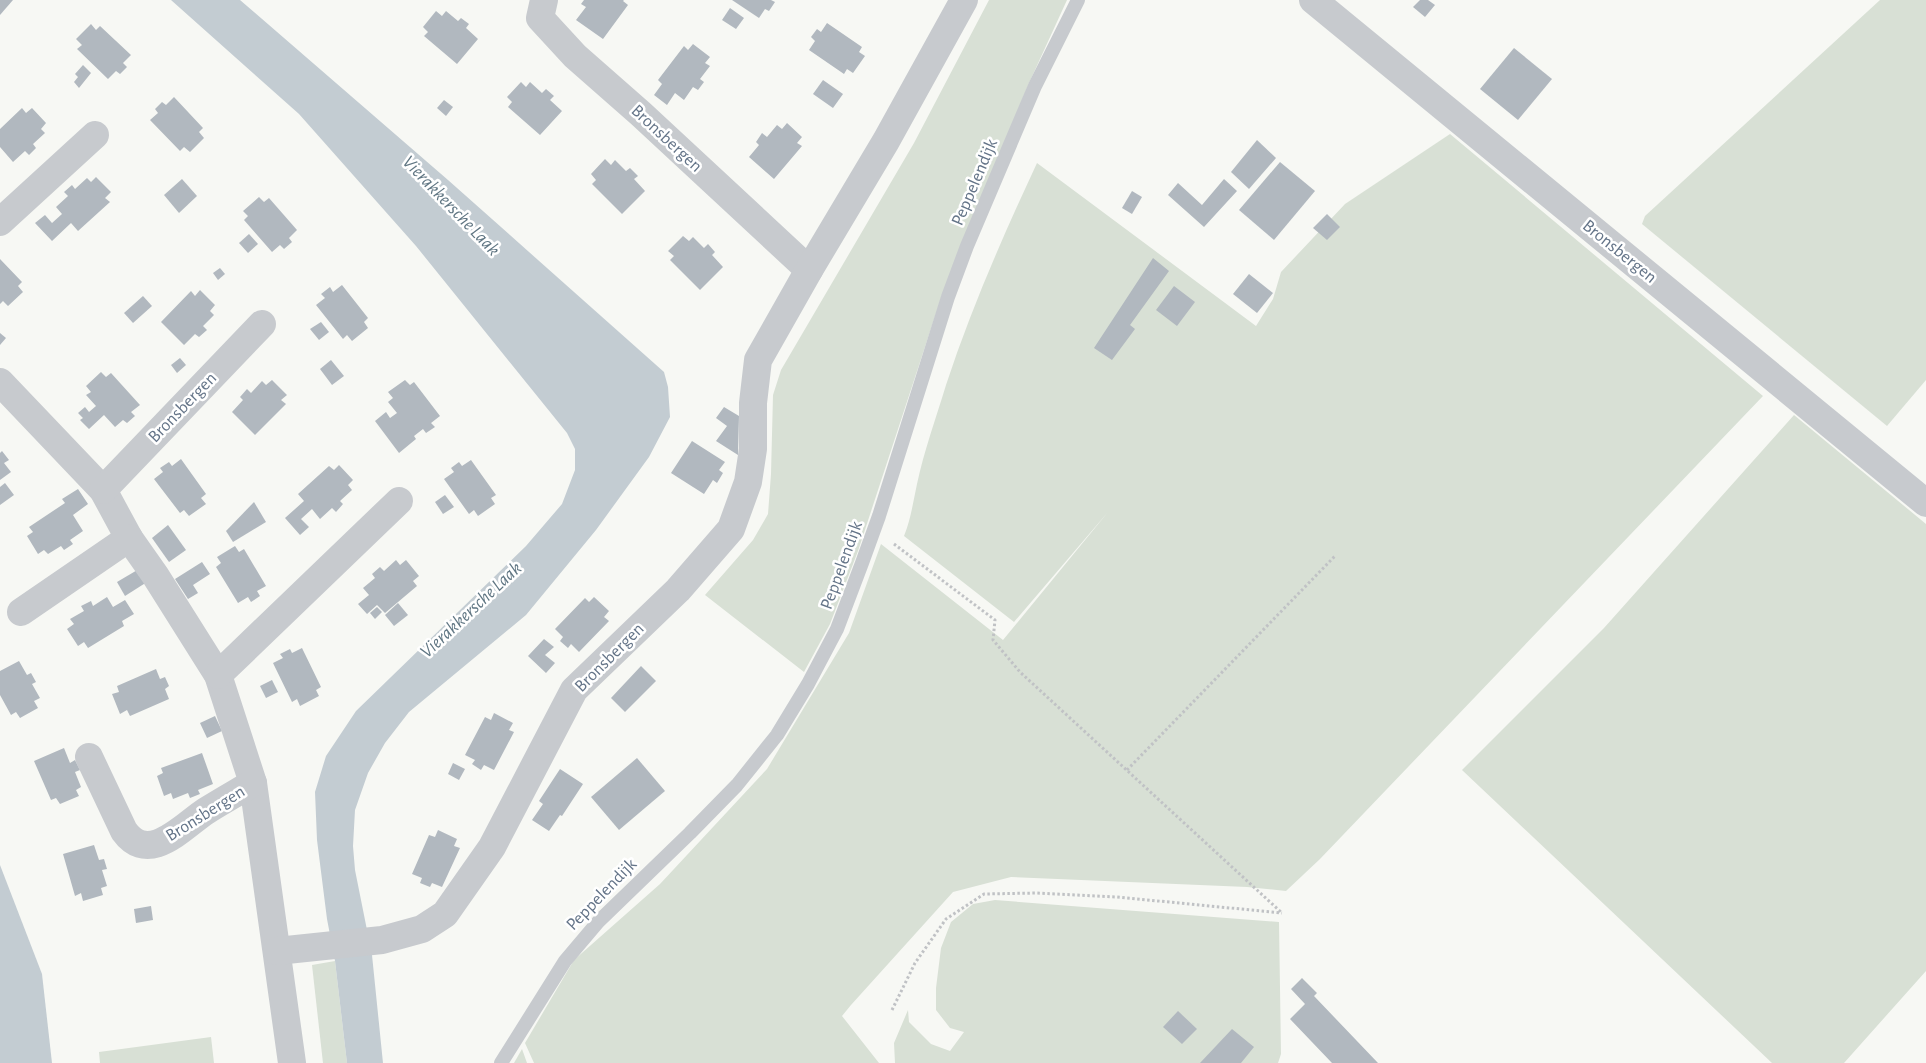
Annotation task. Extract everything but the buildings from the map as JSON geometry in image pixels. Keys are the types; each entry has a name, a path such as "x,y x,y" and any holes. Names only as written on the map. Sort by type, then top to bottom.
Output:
{"street":[{"name":"Bronsbergen","path":"544,0 540,18 575,56 641,114 809,270"},
{"name":"Bronsbergen","path":"277,951 382,940 422,930 445,914 492,847 574,690 678,590 731,529 748,482 753,449 753,403 758,360 886,141 964,0"},
{"name":"Bronsbergen","path":"1312,0 1926,503"},
{"path":"0,222 95,135"},
{"name":"Bronsbergen","path":"103,490 262,324"},
{"name":"Bronsbergen","path":"0,382 103,490 129,538 155,575 218,675 254,783 292,1063"},
{"path":"218,675 399,501"},
{"path":"20,612 129,538"},
{"name":"Bronsbergen","path":"89,758 124,831 130,840 142,845 155,844 169,838 205,812 254,783"}],"lane":[{"name":"Peppelendijk","path":"501,1063 565,960 611,909 690,834 737,785 777,735 808,684 837,629 874,529 948,297 967,246 1035,86 1078,0"}],"path":[{"path":"874,529 995,620 993,640 1020,672 1282,913 1116,897 1037,893 984,894 946,919 915,962 892,1010"},
{"path":"1127,770 1335,556"}],"shaded area":[{"path":"989,0 1067,0 1029,83 942,295 858,551 830,624 804,672 705,595 753,540 768,514 773,395 781,370 914,143"},
{"path":"1880,0 1926,0 1926,380 1887,426 1642,224 1645,216"},
{"path":"1450,134 1763,396 1320,859 1286,891 1247,887 1011,877 953,892 842,1016 879,1063 534,1063 525,1043 574,960 660,884 767,769 849,633 881,544 1003,640 1108,512 1014,622 904,536 920,472 946,385 988,273 1037,163 1256,326 1273,299 1281,272 1345,204"},
{"path":"1794,415 1926,524 1926,971 1844,1063 1772,1063 1462,770 1604,628"},
{"path":"995,900 1279,922 1281,1054 1278,1063 895,1063 894,1043 908,1010 909,1022 931,1044 950,1051 964,1032 950,1028 936,1010 936,988 941,948 951,922 973,904"},
{"path":"335,961 347,1063 323,1063 312,965"},
{"path":"211,1037 214,1063 100,1063 99,1052"},
{"path":"522,1049 527,1063 514,1063"}],"water":[{"name":"Vierakkersche Laak","path":"171,0 240,0 448,180 664,372 668,387 670,417 649,457 596,530 526,615 409,712 385,743 368,773 355,810 353,846 355,870 372,955 383,1063 347,1063 335,961 327,919 317,840 315,792 326,756 356,711 526,546 562,504 575,470 575,449 567,433 416,246 299,114"},
{"path":"0,865 42,974 52,1063 0,1063"}]}
